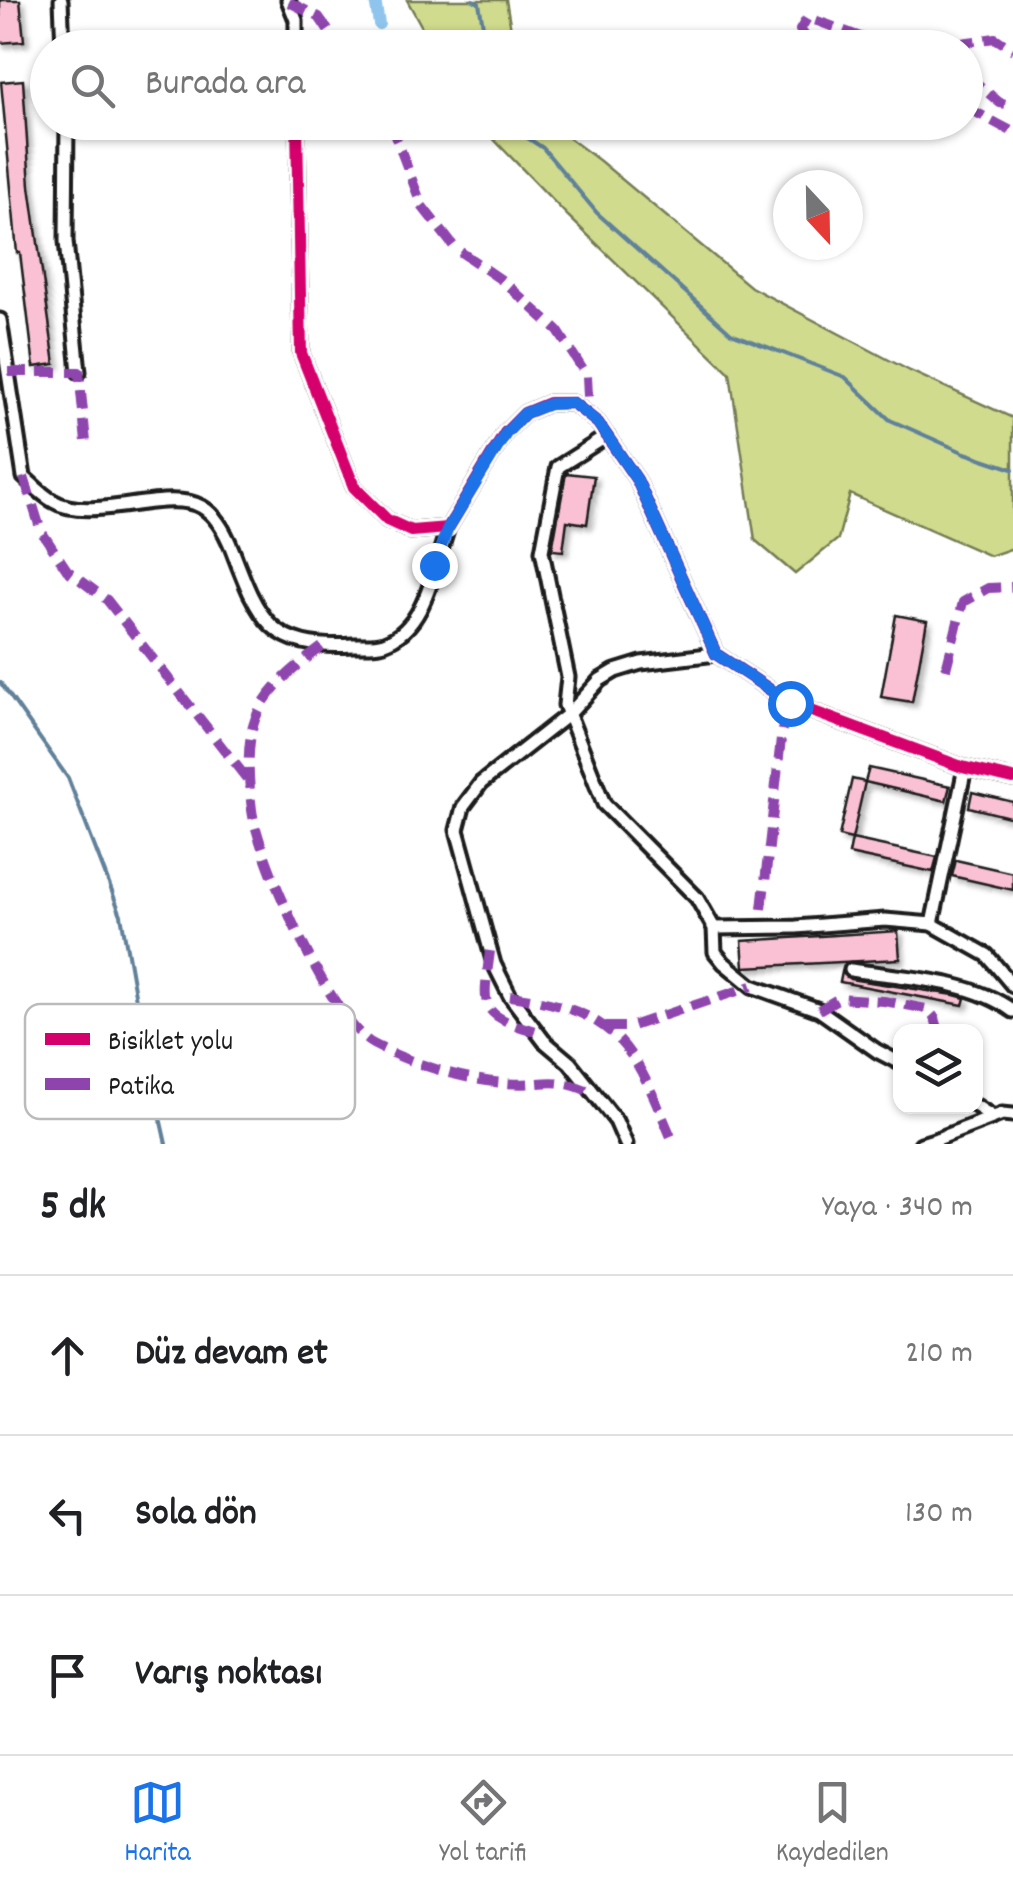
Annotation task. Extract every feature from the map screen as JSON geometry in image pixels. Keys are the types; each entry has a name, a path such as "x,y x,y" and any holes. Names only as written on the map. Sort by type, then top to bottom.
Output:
{"street":[{"path":"61,0 62,30"},
{"path":"288,0 296,30"},
{"path":"67,140 66,240 79,372"},
{"path":"297,140 301,353 354,487 387,520 411,531 448,528"},
{"path":"0,320 3,364 24,477 56,504 98,509 187,500 206,508 226,532 246,586 268,623 294,642 322,647 382,644 406,631 423,605 448,528 506,433 525,413 549,404 573,403 598,423 637,480 716,654 790,703 965,768 1013,780"},
{"path":"607,436 558,467 542,551 568,677 565,705 604,804 697,898 714,928 715,952 752,986 820,1010 893,1060"},
{"path":"626,1144 616,1121 570,1063 544,1041 510,996 494,964 458,830 463,807 481,783 570,713 600,680 641,662 716,654"},
{"path":"932,924 965,768"},
{"path":"714,928 885,920 932,924 987,956 1013,986"},
{"path":"851,970 956,986 1000,1001 1013,1011"},
{"path":"983,1111 992,1118"},
{"path":"921,1144 992,1118 1013,1115"}],"green space":[{"path":"407,0 506,0 511,30 424,30"},
{"path":"494,140 572,140 751,287 910,371 1013,418 1013,548 990,556 850,494 838,539 795,574 755,540 730,373"}],"building":[{"path":"0,0 20,0 24,41 0,43"},
{"path":"23,80 30,186 55,364 34,367 17,253 1,82"},
{"path":"566,473 594,476 587,524 567,521 563,551 552,550"},
{"path":"896,615 927,621 912,702 881,697"},
{"path":"869,768 950,786 946,801 865,782"},
{"path":"852,779 865,782 852,839 839,836"},
{"path":"972,792 1013,802 1013,818 969,807"},
{"path":"852,839 937,857 933,872 849,854"},
{"path":"956,860 1013,873 1013,890 952,876"},
{"path":"898,931 900,959 744,967 742,941"},
{"path":"842,972 850,979 965,998 963,1005 840,982"}],"waterway":[{"path":"375,0 379,24"},
{"path":"473,0 479,3 484,30"},
{"path":"531,140 543,148 597,213 731,333 845,377 890,420 1013,469"},
{"path":"0,682 68,778 121,915 137,1004"},
{"path":"160,1119 166,1144"}],"marked path":[{"path":"289,2 319,17 328,30"},
{"path":"800,30 807,18 842,30"},
{"path":"983,40 995,38 1013,50"},
{"path":"983,88 1000,103 1013,105"},
{"path":"983,116 1013,132"},
{"path":"397,140 422,206 455,248 503,281 558,331 587,376 589,416"},
{"path":"8,372 79,372 86,442"},
{"path":"24,477 41,531 67,570 107,600 251,784"},
{"path":"946,669 963,602 988,588 1013,587"},
{"path":"322,647 272,691 257,714 251,736 249,779 257,833 282,899 337,1004"},
{"path":"762,909 782,730 790,703"},
{"path":"490,951 488,1006 503,1019 535,1031"},
{"path":"604,1027 629,1027 752,986"},
{"path":"510,996 577,1012 619,1040 647,1083 674,1144"},
{"path":"819,1010 839,998 884,1001 927,1009 937,1024"},
{"path":"355,1029 387,1051 454,1074 518,1084 557,1083 593,1093"}],"cycle path":[{"path":"297,140 301,353 354,487 387,520 411,531 448,528 505,433 525,413 549,403 573,403 598,423 637,480 716,654 790,703 962,767 1013,779"}],"route":[{"path":"434,565 448,528 506,433 525,413 549,404 573,403 598,423 637,480 716,654 790,703"}]}
